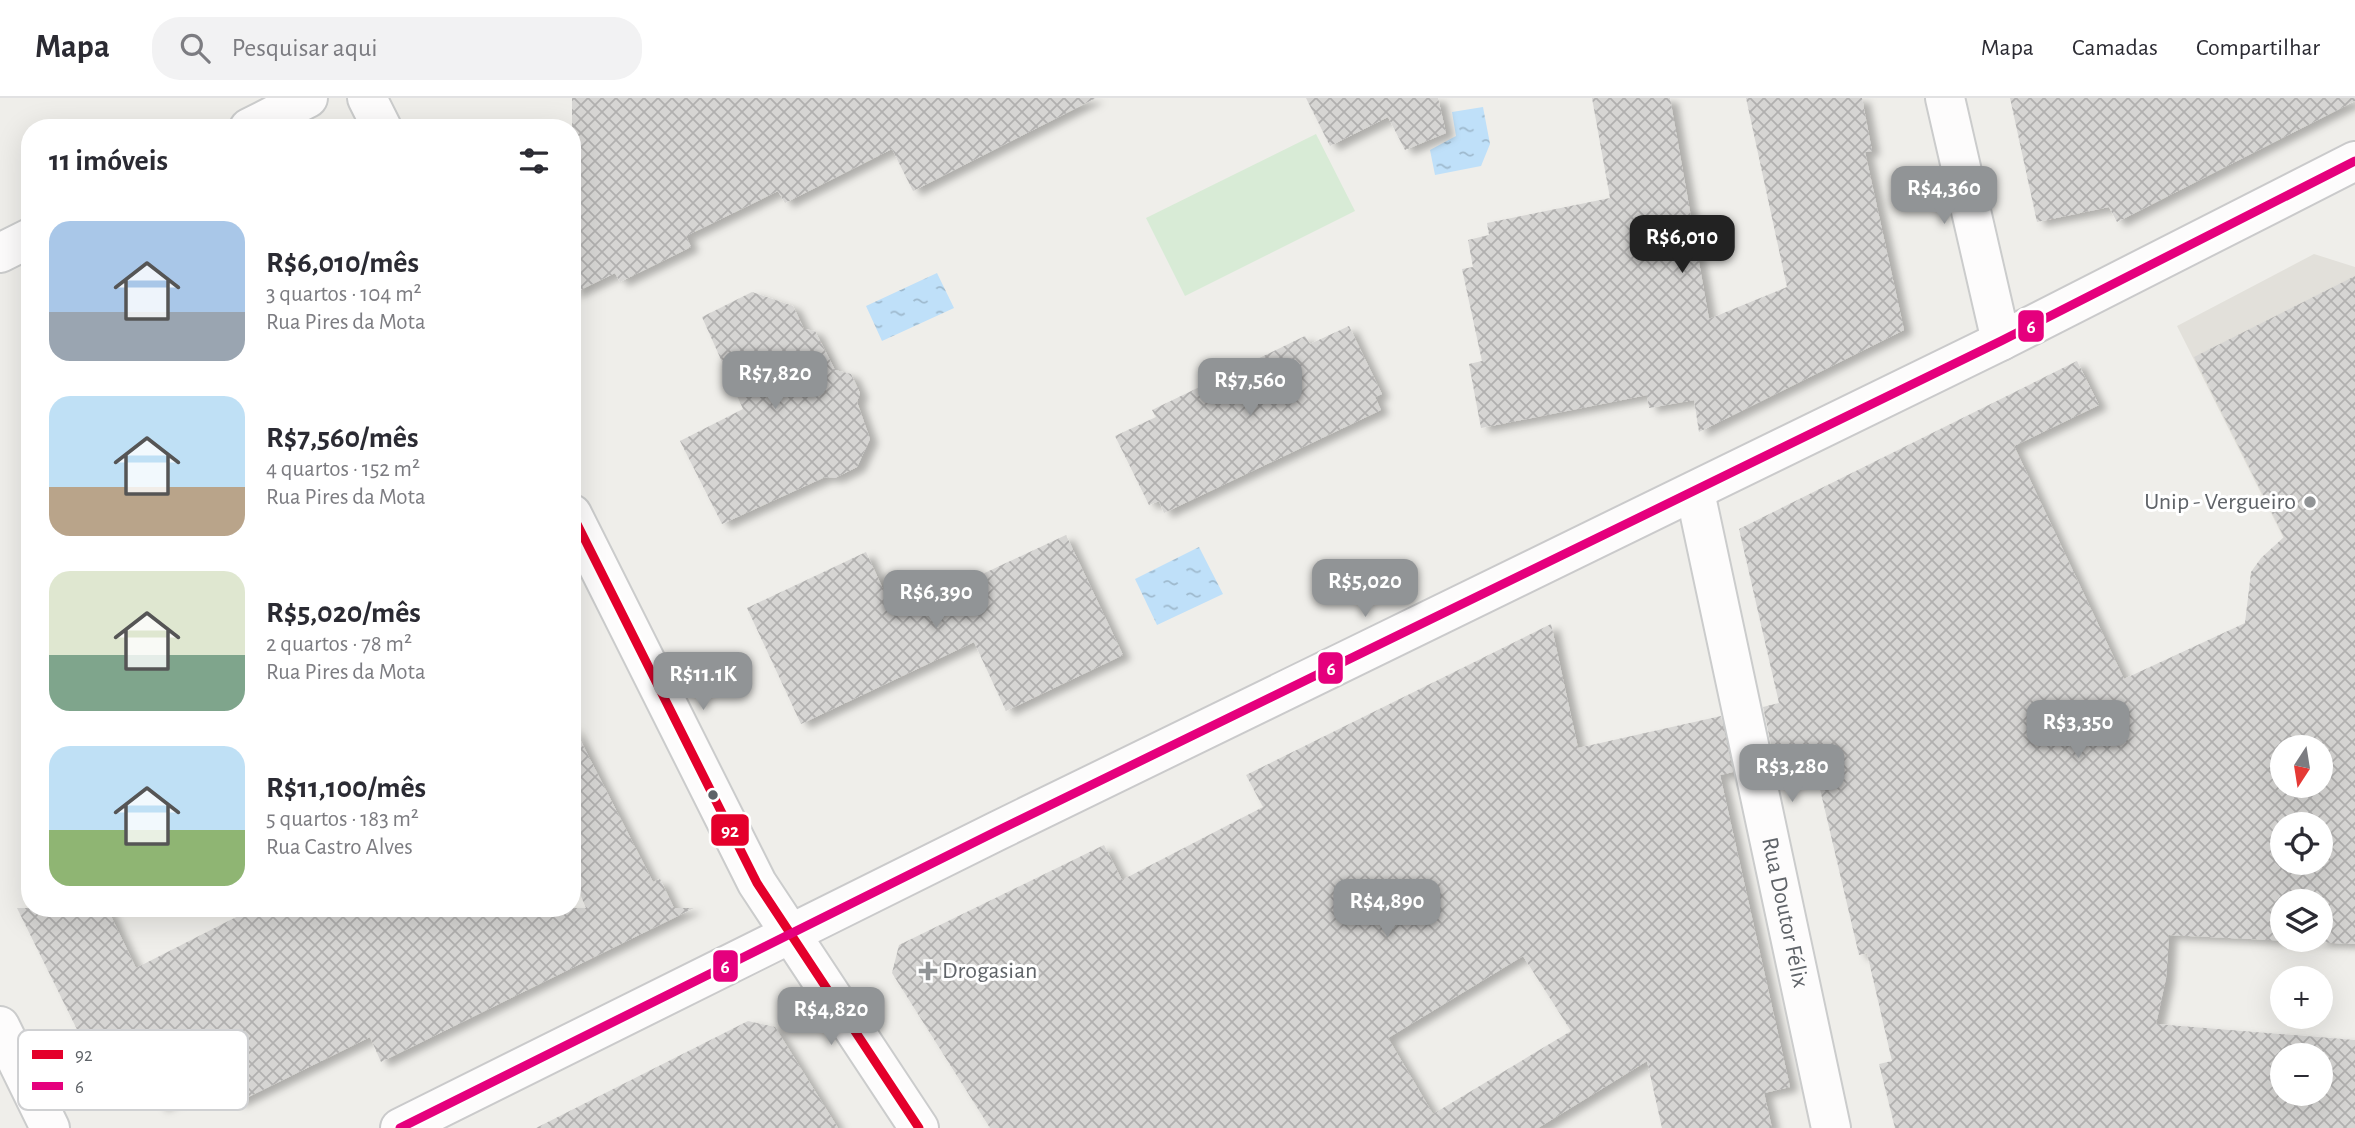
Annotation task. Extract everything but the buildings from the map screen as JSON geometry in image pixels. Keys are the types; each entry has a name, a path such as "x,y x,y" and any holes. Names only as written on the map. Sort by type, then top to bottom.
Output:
{"street":[{"path":"267,119 308,98"},
{"path":"367,98 378,119"},
{"path":"1945,98 2001,341"},
{"path":"400,1128 721,966 2001,341 2355,161"},
{"path":"0,253 21,242"},
{"name":"Rua Doutor Félix","path":"1695,492 1831,1128"},
{"path":"581,532 757,883 919,1128"},
{"path":"0,1026 18,1063"},
{"path":"41,1110 50,1128"}],"shaded area":[{"name":"Unip - Vergueiro","path":"2314,254 2355,267 2355,775 2354,678 2177,326"}],"green space":[{"path":"1316,134 1355,211 1185,296 1146,218"}],"water":[{"path":"1483,107 1490,144 1481,166 1435,175 1430,150 1456,136 1452,112"},
{"path":"937,273 954,308 882,341 866,306"},
{"path":"1199,547 1223,594 1157,625 1135,579"}],"transit line":[{"name":"6","path":"400,1128 997,831 2001,341 2355,161"},
{"name":"92","path":"581,532 757,883 919,1128"}],"place":[{"name":"Unip - Vergueiro","path":"2310,502"},
{"name":"Drogasian","path":"928,971"}]}
